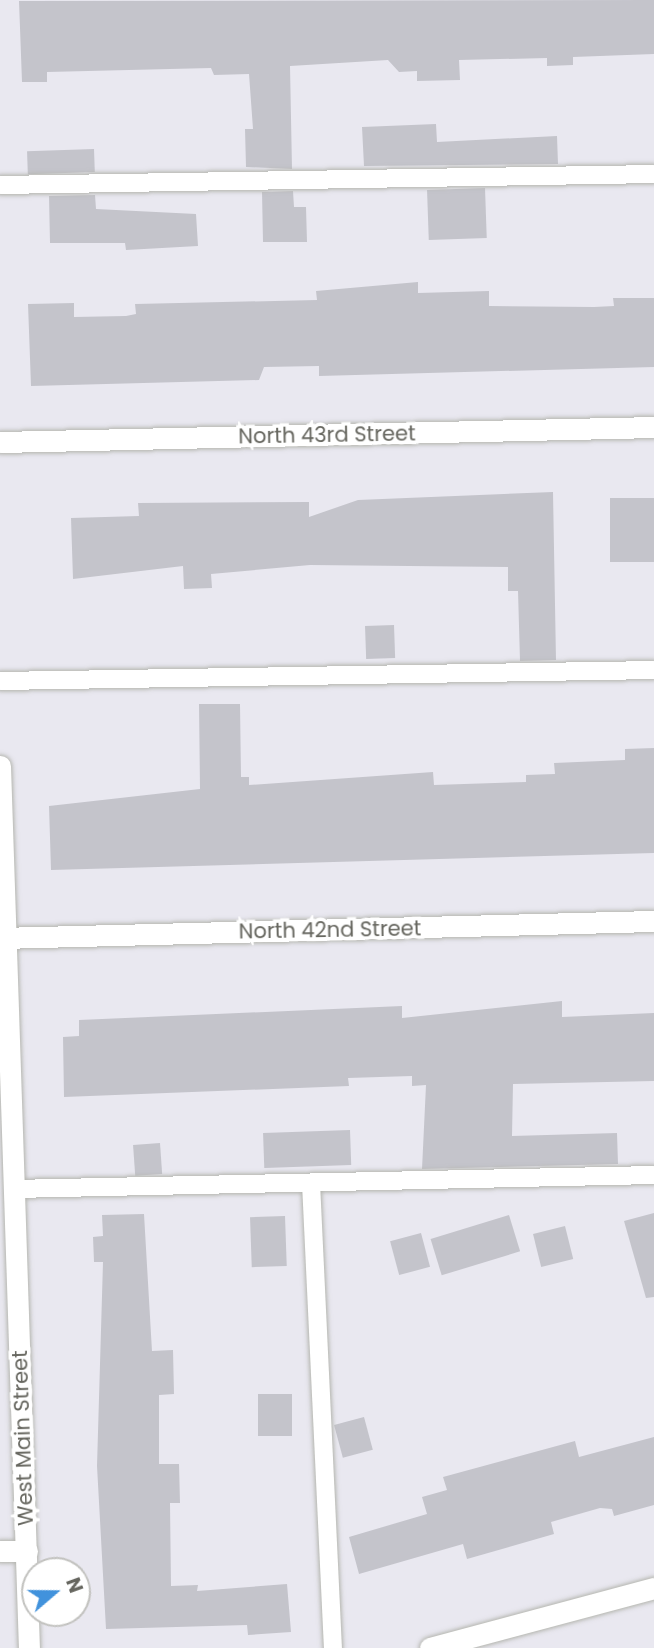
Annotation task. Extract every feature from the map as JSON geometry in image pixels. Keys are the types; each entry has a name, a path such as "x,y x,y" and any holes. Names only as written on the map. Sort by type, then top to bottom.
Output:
{"street":[{"name":"North 43rd Street","path":"0,442 654,427"},
{"name":"West Main Street","path":"0,766 7,1190 27,1551 29,1648"},
{"name":"North 42nd Street","path":"3,938 654,921"},
{"path":"0,1551 27,1551"},
{"path":"430,1648 654,1588"}],"lane":[{"path":"0,185 654,174"},
{"path":"0,681 654,670"},
{"path":"7,1190 654,1175"},
{"path":"311,1183 333,1648"}],"building":[{"path":"654,0 654,54 573,57 573,65 547,66 547,58 459,60 460,80 417,81 417,71 399,72 388,60 290,66 292,169 246,167 245,129 253,129 249,74 214,75 211,68 47,72 47,82 22,82 19,1"},
{"path":"436,124 437,142 557,136 558,164 364,166 362,127"},
{"path":"94,149 95,172 28,174 27,151"},
{"path":"485,188 487,238 429,240 427,190"},
{"path":"293,191 294,207 306,207 307,242 263,242 262,192"},
{"path":"95,195 96,209 196,214 198,246 126,250 125,243 50,243 49,196"},
{"path":"418,282 418,293 489,291 489,306 594,307 614,306 613,298 654,298 654,367 319,376 319,366 264,367 259,380 31,386 28,304 74,303 74,317 126,316 136,314 135,304 317,300 316,291"},
{"path":"553,492 556,660 520,661 518,591 508,591 508,567 310,565 211,574 212,588 184,589 183,566 73,579 71,518 139,516 138,503 309,502 309,517 358,500"},
{"path":"610,498 654,498 654,562 610,562"},
{"path":"394,625 395,658 366,659 365,626"},
{"path":"199,704 240,704 241,777 249,777 249,785 433,772 434,785 526,782 526,775 555,774 554,763 625,760 625,749 654,748 654,853 51,870 49,806 200,789"},
{"path":"562,1001 562,1017 654,1013 654,1081 513,1084 512,1136 617,1133 618,1164 422,1169 426,1085 412,1086 412,1076 348,1078 349,1086 64,1097 63,1037 79,1036 79,1020 402,1006 402,1018"},
{"path":"350,1130 351,1165 264,1168 263,1133"},
{"path":"160,1143 162,1174 135,1176 133,1145"},
{"path":"654,1213 654,1297 646,1298 624,1221"},
{"path":"144,1214 152,1351 173,1350 174,1394 159,1395 159,1464 179,1464 180,1503 170,1503 171,1586 198,1585 197,1591 287,1584 291,1632 248,1635 247,1625 106,1629 97,1466 103,1262 94,1262 93,1237 103,1236 102,1215"},
{"path":"509,1215 520,1251 442,1275 431,1239"},
{"path":"285,1216 287,1266 252,1267 250,1217"},
{"path":"565,1226 573,1259 541,1267 533,1234"},
{"path":"421,1233 430,1267 399,1275 390,1241"},
{"path":"258,1394 292,1394 292,1436 258,1436"},
{"path":"364,1417 373,1450 343,1458 334,1425"},
{"path":"654,1437 654,1505 614,1516 612,1509 600,1508 551,1522 554,1534 467,1559 463,1544 359,1574 349,1537 427,1514 422,1497 447,1490 443,1477 575,1441 579,1457"}]}
